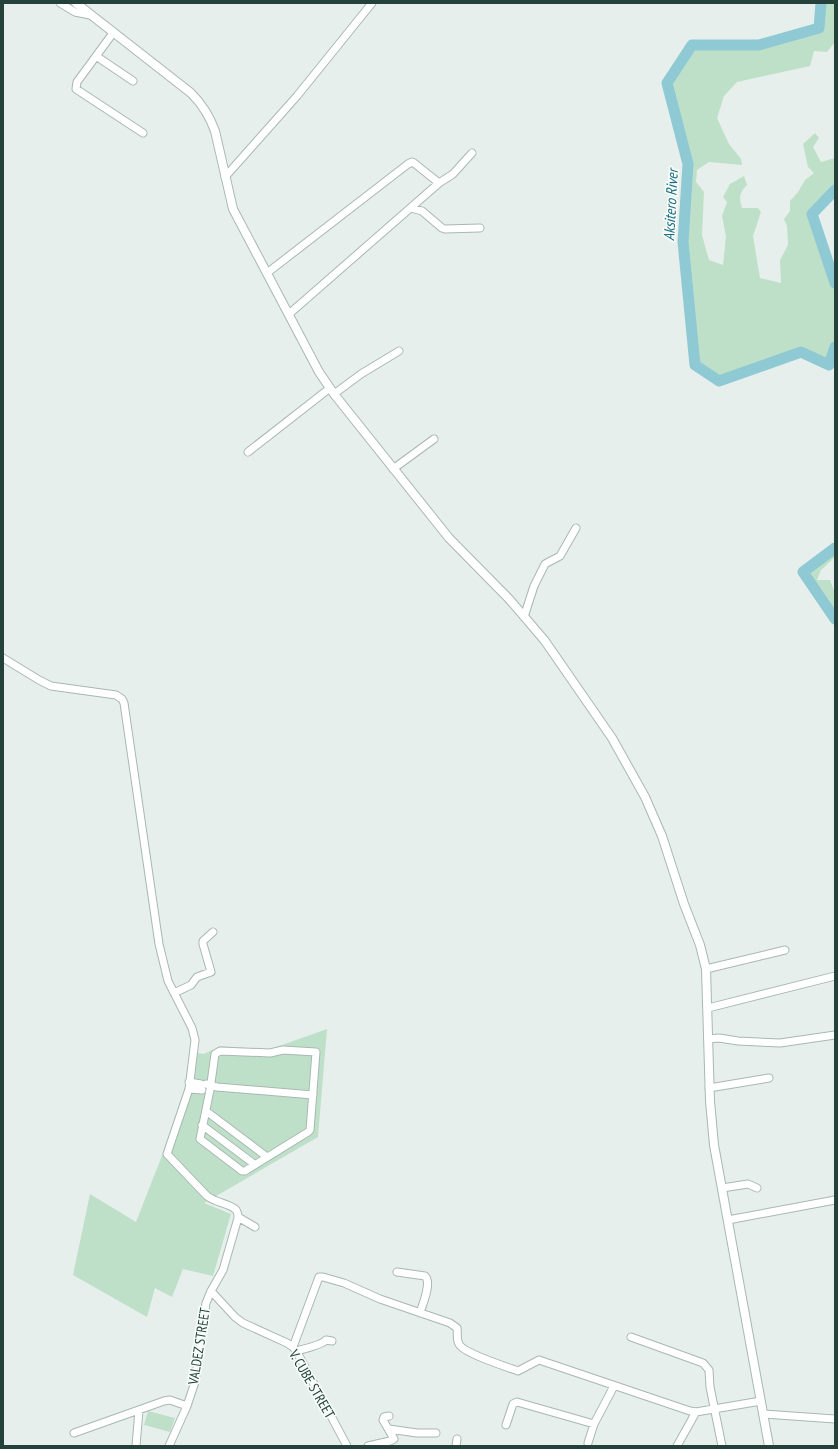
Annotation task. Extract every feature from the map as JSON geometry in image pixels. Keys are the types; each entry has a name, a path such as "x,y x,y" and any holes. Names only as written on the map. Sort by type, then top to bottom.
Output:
{"street":[{"path":"60,3 75,12 90,15"},
{"path":"76,3 191,93 200,103 211,120 215,131 233,208 316,366 332,391 449,538 524,617 551,650 600,720 640,786 662,836 684,904 700,945 706,969 709,1088 714,1145 769,1446"},
{"path":"225,177 297,96 372,3"},
{"path":"113,33 77,82 76,89 143,133"},
{"path":"96,56 133,81"},
{"path":"288,314 439,183 453,174 472,153"},
{"path":"267,273 408,164 412,162 414,163 439,183"},
{"path":"411,208 422,211 445,229 480,228"},
{"path":"248,452 332,391 399,351"},
{"path":"393,469 434,439"},
{"path":"524,617 534,586 545,564 560,556 576,528"},
{"path":"3,658 51,686 116,695 122,699 124,703 159,944 168,981 192,1028 195,1040 189,1085 167,1154 207,1196 236,1209 238,1216 254,1227"},
{"path":"174,993 191,985 197,977 212,972 202,944 203,941 213,932"},
{"path":"706,969 785,950"},
{"path":"708,1008 835,976"},
{"path":"708,1039 719,1038 780,1044 835,1035"},
{"path":"220,1050 270,1053 283,1050 315,1051 317,1053 313,1096 309,1131 245,1171 242,1171 200,1138 215,1054 220,1050"},
{"path":"709,1088 769,1078"},
{"path":"189,1085 313,1096"},
{"path":"206,1111 267,1157"},
{"path":"202,1125 254,1164"},
{"path":"722,1188 748,1184 757,1188"},
{"path":"728,1220 835,1200"},
{"name":"VALDEZ STREET","path":"169,1446 187,1406 195,1382 204,1315 210,1291 223,1270 238,1216"},
{"path":"397,1272 427,1277 429,1282 420,1312"},
{"path":"332,1341 326,1340 323,1344 294,1349 319,1277 344,1283 380,1299 450,1323 456,1328 459,1345 473,1354 518,1371 539,1360 683,1410 696,1412 761,1401"},
{"name":"V. CUBE STREET","path":"210,1291 235,1317 243,1323 287,1343 294,1349 347,1446"},
{"path":"631,1337 706,1365 709,1372 710,1387 722,1446"},
{"path":"588,1442 594,1424 614,1386"},
{"path":"74,1432 164,1401 170,1400 187,1406"},
{"path":"506,1425 514,1404 517,1402 594,1424"},
{"path":"136,1446 139,1410"},
{"path":"677,1446 696,1412"},
{"path":"764,1414 835,1419"},
{"path":"368,1446 393,1440 394,1437 383,1420 384,1417 389,1416"},
{"path":"389,1429 417,1433 436,1433"}],"green space":[{"path":"821,3 835,3 835,42 827,52 814,51 810,66 737,82 724,96 717,118 729,144 741,159 742,165 709,162 697,170 696,182 704,192 702,235 709,260 723,265 726,236 722,216 727,202 723,197 730,184 744,176 747,185 740,196 742,208 758,208 761,212 753,236 760,278 781,283 780,260 788,245 787,226 784,219 790,211 790,201 798,192 805,180 814,173 808,167 803,144 815,133 819,138 813,147 821,162 835,158 835,190 812,214 835,283 835,347 829,365 805,354 719,381 695,365 683,242 688,164 667,83 692,45 759,45 819,28"},
{"path":"835,548 835,557 821,570 817,580 830,580 835,593 835,619 803,572"},
{"path":"327,1029 318,1137 204,1203 231,1214 213,1276 183,1269 172,1297 155,1288 147,1317 73,1275 90,1194 136,1222 184,1094 188,1065 196,1066 197,1053 204,1054 220,1046 268,1050"},
{"path":"148,1411 175,1418 170,1432 144,1425"}],"waterway":[{"name":"Aksitero River","path":"821,3 819,28 759,45 692,45 667,83 688,164 683,242 695,365 719,381 801,352 829,365 835,347"},
{"name":"Aksitero River","path":"835,190 812,214 835,283"},
{"name":"Aksitero River","path":"835,548 803,572 835,619"}]}
